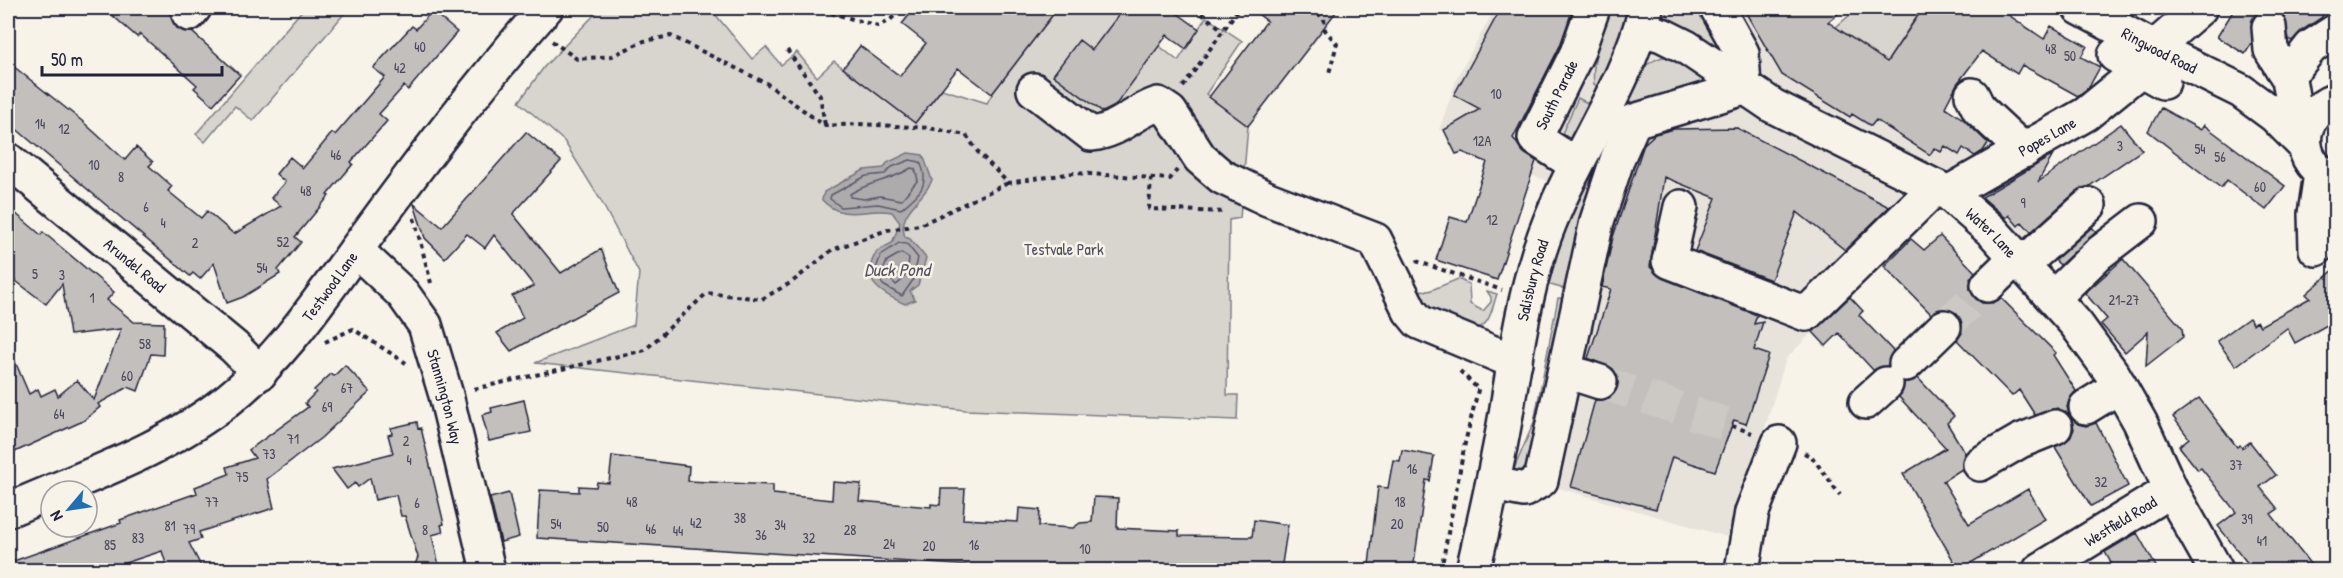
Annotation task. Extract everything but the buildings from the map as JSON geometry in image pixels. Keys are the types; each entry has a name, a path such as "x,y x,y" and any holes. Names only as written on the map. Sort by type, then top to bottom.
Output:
{"street":[{"name":"South Parade","path":"1575,164 1535,138 1577,53 1593,8"},
{"path":"1493,484 1524,490 1541,480 1598,221 1618,157 1634,121 1744,88 1742,53 1717,8"},
{"name":"Ringwood Road","path":"2080,8 2143,64 2241,91 2317,102"},
{"name":"Popes Lane","path":"1681,207 1669,261 1806,314 1942,190 2024,151 2086,114 2143,64 2200,8"},
{"name":"Testwood Lane","path":"81,479 146,452 202,420 260,373 304,323 449,126 538,16"},
{"name":"Salisbury Road","path":"1473,570 1493,484 1501,356 1510,294 1540,250 1575,164 1627,64 1643,18"},
{"name":"Water Lane","path":"1643,18 1662,35 1715,64 1744,88 1942,190 2020,261 2076,324 2120,386 2140,422 2171,490 2216,570"},
{"path":"2269,27 2271,50 2289,79 2317,102 2307,123 2305,146"},
{"path":"2282,68 2297,65 2312,47 2336,30"},
{"path":"1034,90 1091,134 1109,132 1143,109 1158,104 1170,112 1200,158 1221,177 1375,240 1410,311 1419,322 1501,356"},
{"name":"Ringwood Road","path":"2241,91 2276,116 2305,146 2309,159 2328,177"},
{"path":"1972,95 1979,109 2024,151"},
{"name":"Arundel Road","path":"10,167 234,347 260,373"},
{"path":"2316,249 2315,213 2328,177"},
{"path":"1988,285 2089,205"},
{"path":"2053,298 2098,254 2141,221"},
{"name":"Stannington Way","path":"356,250 404,294 418,312 431,341 489,570"},
{"path":"1886,383 1944,327"},
{"path":"1566,371 1600,382"},
{"path":"2086,407 2120,386"},
{"path":"1980,464 2020,441 2055,427"},
{"path":"1742,570 1752,512 1779,443"},
{"name":"Westfield Road","path":"2040,570 2171,490"},
{"name":"Testwood Lane","path":"8,510 39,497"}],"path":[{"path":"831,13 878,26 890,20 903,8"},
{"path":"1194,8 1223,30"},
{"path":"1183,88 1239,8"},
{"path":"1310,8 1324,18 1325,30 1337,44 1329,73"},
{"path":"538,16 577,59 612,56 644,41 671,36 766,83 825,126 858,124 929,128 966,135 978,152 1008,183"},
{"path":"787,50 820,96 825,126"},
{"path":"446,395 645,350 707,293 762,298 792,282 832,250 888,230 913,227 1008,183 1074,173 1170,179 1193,148"},
{"path":"1151,178 1149,209 1243,213 1245,188"},
{"path":"1375,240 1394,254 1510,294"},
{"path":"304,323 325,342 353,329 408,365"},
{"path":"1441,570 1465,443 1501,356"},
{"path":"1779,443 1812,457 1840,495"}],"shaded area":[{"path":"1495,8 1800,8 1816,35 1801,48 2001,138 2058,218 2010,269 1938,202 1786,359 1731,538 1555,487 1608,201 1462,152 1456,154 1444,130 1439,130 1457,78"}],"green space":[{"path":"304,8 349,8 253,121 235,106 205,142 196,134"},
{"name":"Testvale Park","path":"601,8 710,8 752,59 766,47 781,65 797,52 817,77 834,61 915,123 942,89 987,103 1058,8 1112,8 1178,61 1206,17 1242,41 1206,94 1248,126 1240,218 1229,220 1227,395 1238,395 1237,420 965,410 535,363 634,325 639,273 600,199 564,141 519,102 544,67"},
{"path":"1612,8 1634,8 1601,89 1594,84 1594,64 1598,45"},
{"path":"1663,8 1706,8 1726,45 1722,53 1675,26"},
{"path":"1858,8 1922,8 1883,68 1870,50 1836,27"},
{"path":"1672,55 1712,77 1692,90 1634,108 1625,101 1641,70 1654,60"},
{"path":"1578,98 1591,105 1571,139 1559,140"},
{"path":"1615,117 1568,290 1547,284 1572,206"},
{"path":"1458,279 1469,284 1470,304 1483,311 1491,302 1487,291 1497,294 1489,318 1481,327 1463,328 1444,319 1422,302 1421,290 1429,291"},
{"path":"1558,298 1567,299 1526,475 1514,469 1534,422"}],"water":[{"name":"Duck Pond","path":"908,153 923,155 932,180 904,220 905,237 910,239 926,258 918,285 910,291 915,300 905,304 880,290 874,284 870,270 877,251 892,243 900,223 892,212 847,213 830,207 822,200 824,192 864,170 884,168 887,163"}],"tunnel":[{"path":"1944,327 1988,285"},
{"path":"1600,382 1732,426"}]}
